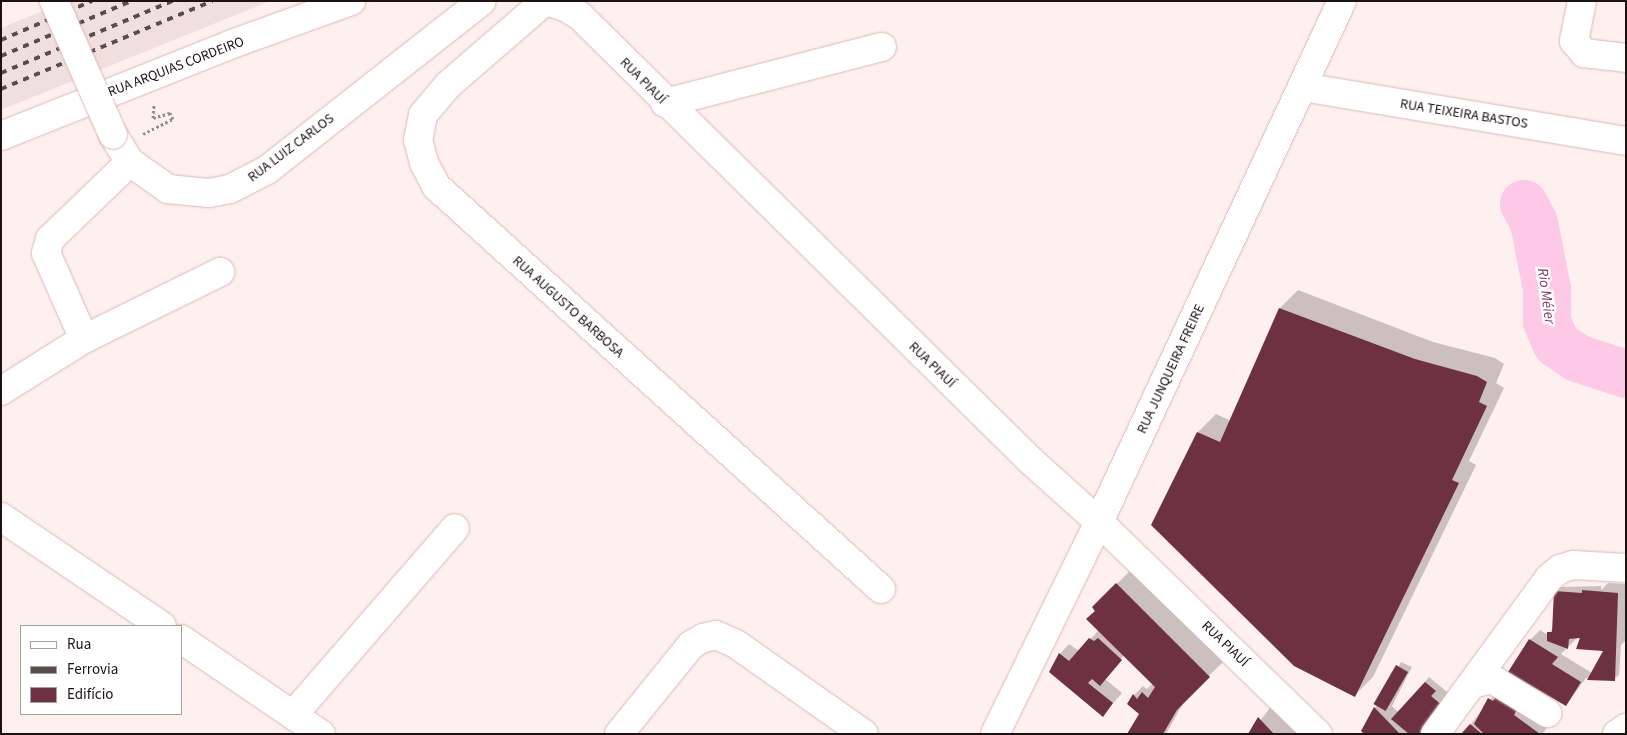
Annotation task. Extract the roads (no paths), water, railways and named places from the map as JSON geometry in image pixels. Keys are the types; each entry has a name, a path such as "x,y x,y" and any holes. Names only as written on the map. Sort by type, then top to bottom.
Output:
{"street":[{"name":"RUA LUIZ CARLOS","path":"54,1 113,135 130,162 168,188 209,192 230,189 250,181 476,3"},
{"name":"RUA ARQUIAS CORDEIRO","path":"1,136 232,44 351,1"},
{"name":"RUA PIAUÍ","path":"545,1 563,6 580,16 665,103 1031,461 1099,522 1318,734"},
{"name":"RUA AUGUSTO BARBOSA","path":"545,1 448,85 423,115 418,140 424,163 437,187 881,589"},
{"name":"RUA JUNQUEIRA FREIRE","path":"995,734 1099,522 1342,1"},
{"path":"1582,1 1574,41 1584,53 1626,58"},
{"path":"665,103 882,47"},
{"name":"RUA TEIXEIRA BASTOS","path":"1303,87 1626,141"},
{"path":"84,339 46,253 50,239 130,162"},
{"path":"1,391 84,339 220,272"},
{"path":"1,517 161,625"},
{"path":"293,715 455,528"},
{"path":"1435,734 1549,578 1560,568 1574,565 1626,568"},
{"path":"619,734 691,645 704,638 716,635 736,644 864,734"},
{"path":"182,640 321,734"},
{"path":"1472,684 1492,680 1547,713"},
{"path":"1617,734 1626,728"}],"waterway":[{"name":"Rio Méier","path":"1524,204 1534,223 1547,289 1547,322 1557,344 1577,358 1626,374"}],"railway":[{"path":"1,40 92,1"},
{"path":"1,56 131,1"},
{"path":"1,73 172,1"},
{"path":"1,89 212,1"}]}
